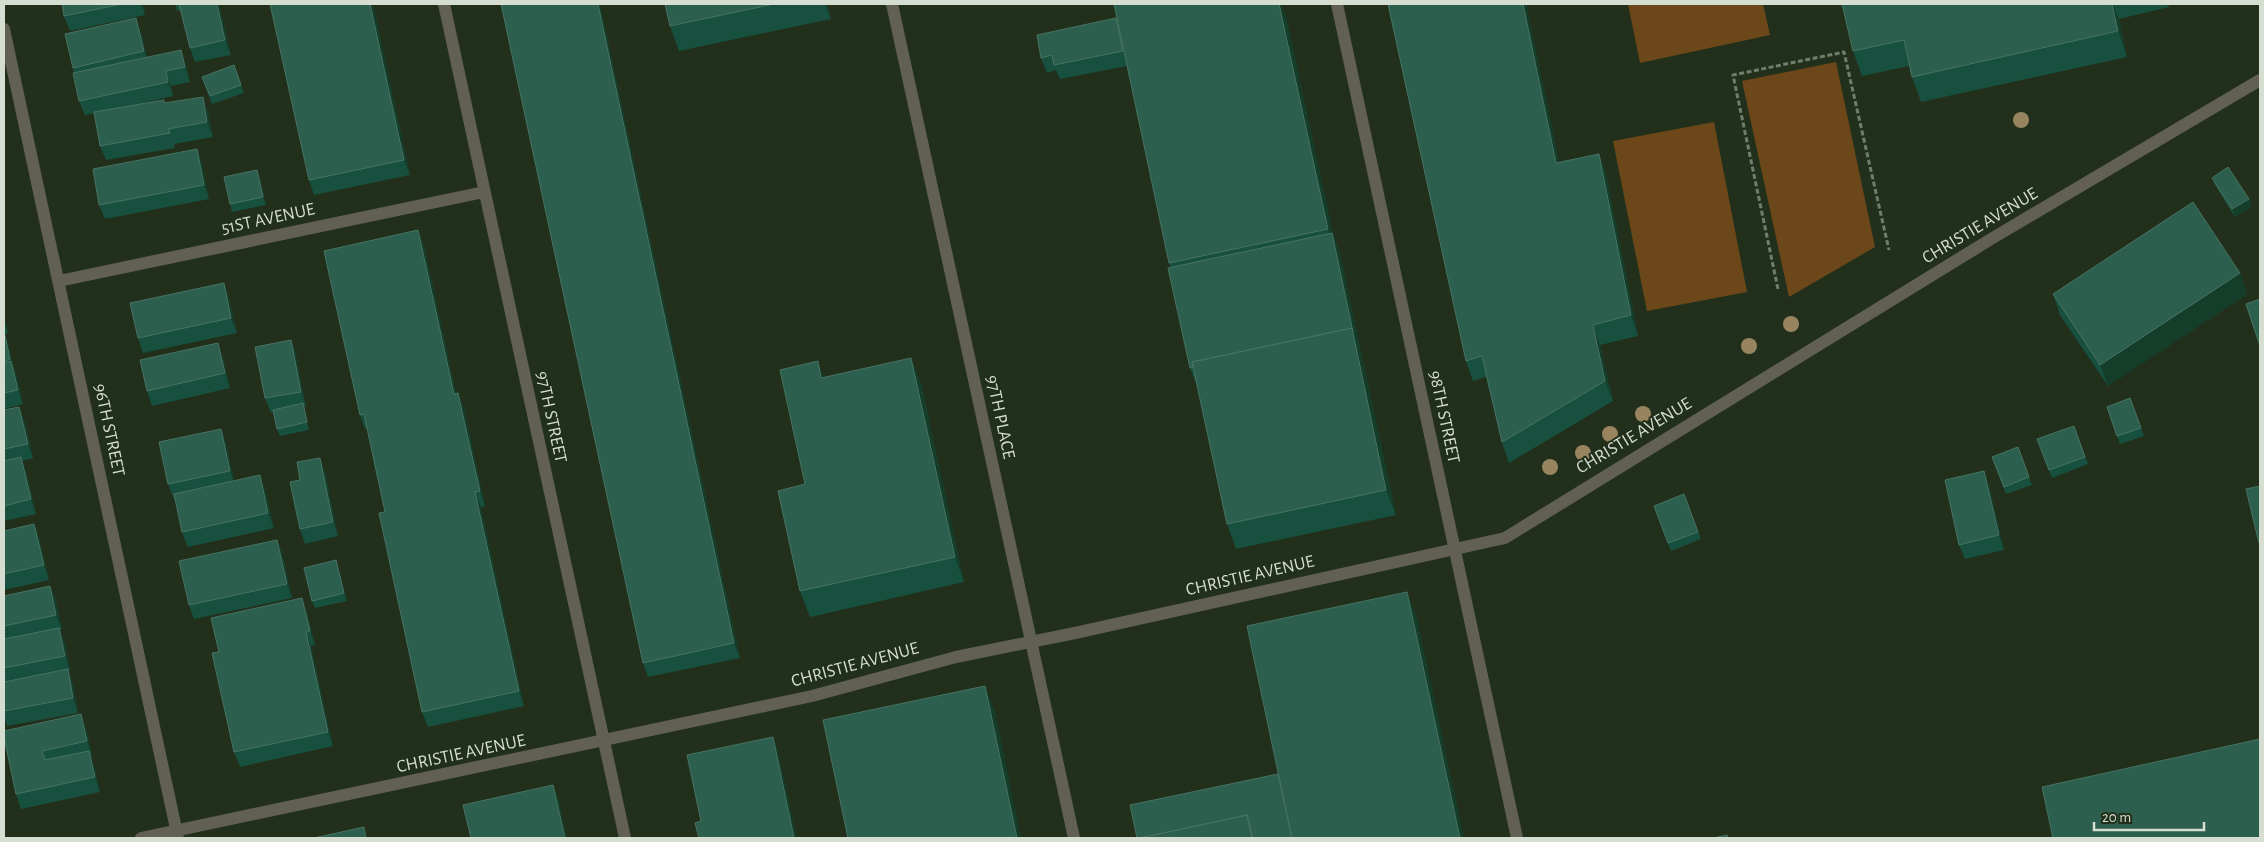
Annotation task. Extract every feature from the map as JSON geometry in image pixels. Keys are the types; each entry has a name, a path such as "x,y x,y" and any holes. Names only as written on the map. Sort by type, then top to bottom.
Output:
{"street":[{"name":"97TH STREET","path":"444,4 625,838"},
{"name":"97TH PLACE","path":"892,4 1074,838"},
{"name":"98TH STREET","path":"1337,4 1517,838"},
{"name":"96TH STREET","path":"4,30 178,835"},
{"name":"CHRISTIE AVENUE","path":"141,838 178,835 812,696 956,657 1505,538 1983,244 2260,80"},
{"name":"51ST AVENUE","path":"59,281 484,192"}],"path":[{"path":"1778,289 1733,75 1844,52 1889,250"}],"shaded area":[{"path":"1628,4 1763,4 1770,35 1640,63"},
{"path":"1836,62 1875,247 1789,297 1742,81"},
{"path":"1714,122 1747,292 1647,311 1613,141"}],"building":[{"path":"62,4 122,4 64,16"},
{"path":"179,4 217,4 225,40 190,48"},
{"path":"270,4 370,4 404,160 309,180"},
{"path":"501,4 598,4 734,643 643,663"},
{"path":"665,4 774,4 670,26"},
{"path":"1114,4 1279,4 1328,229 1169,263"},
{"path":"1388,4 1523,4 1556,163 1599,154 1631,315 1593,325 1605,381 1502,442 1482,356 1466,361"},
{"path":"1842,4 2112,4 2118,31 1912,77 1904,40 1853,51"},
{"path":"136,18 144,51 73,68 65,34"},
{"path":"1116,18 1123,51 1054,65 1052,55 1041,58 1037,35"},
{"path":"181,50 185,67 166,71 168,82 79,101 73,73"},
{"path":"234,65 241,85 210,96 202,77"},
{"path":"203,97 207,122 168,129 170,133 100,146 94,112 164,100 164,103"},
{"path":"197,149 204,185 99,205 93,169"},
{"path":"2228,167 2249,199 2232,209 2212,178"},
{"path":"257,170 263,197 230,204 224,177"},
{"path":"2193,202 2240,273 2100,365 2053,294"},
{"path":"418,230 454,394 458,393 480,491 475,492 519,691 422,712 379,513 385,512 364,414 360,415 324,251"},
{"path":"1332,233 1353,332 1352,328 1192,362 1194,367 1190,368 1168,268"},
{"path":"224,283 231,318 138,338 130,303"},
{"path":"2260,299 2260,346 2246,304"},
{"path":"1352,328 1386,490 1227,524 1192,362"},
{"path":"4,331 10,359 4,361"},
{"path":"291,340 301,392 265,398 255,347"},
{"path":"218,343 225,373 147,391 140,360"},
{"path":"911,358 955,557 800,591 778,491 805,484 780,370 818,361 821,378"},
{"path":"11,361 18,390 4,393 4,363"},
{"path":"2130,398 2141,428 2117,436 2107,407"},
{"path":"303,403 307,422 277,429 273,410"},
{"path":"19,407 28,444 4,449 4,410"},
{"path":"2074,426 2085,457 2049,470 2037,439"},
{"path":"221,429 230,471 168,484 159,442"},
{"path":"2018,447 2029,477 2004,487 1992,457"},
{"path":"21,457 31,499 4,506 4,461"},
{"path":"320,458 333,522 300,529 290,482 300,480 297,462"},
{"path":"1984,471 1999,535 1959,545 1945,480"},
{"path":"260,475 268,513 182,532 174,494"},
{"path":"2260,486 2260,543 2259,543 2246,489"},
{"path":"1684,494 1698,532 1668,543 1654,506"},
{"path":"34,524 44,565 4,574 4,531"},
{"path":"277,540 287,584 189,605 179,561"},
{"path":"336,560 344,593 312,601 304,568"},
{"path":"50,586 56,615 4,626 4,596"},
{"path":"1407,592 1460,838 1292,838 1247,626"},
{"path":"302,598 310,631 306,632 328,732 234,752 212,653 219,652 211,618"},
{"path":"59,628 65,656 4,668 4,639"},
{"path":"68,669 73,698 4,711 4,682"},
{"path":"985,686 1017,838 848,838 823,720"},
{"path":"81,714 87,741 42,751 45,760 89,751 95,777 16,794 4,731"},
{"path":"773,737 794,838 699,838 695,823 701,821 687,755"},
{"path":"2260,739 2260,838 2053,838 2042,787"},
{"path":"1278,774 1292,838 1253,838 1247,815 1137,838 1130,805"},
{"path":"553,785 565,838 471,838 463,805"},
{"path":"1247,815 1252,838 1140,838"},
{"path":"364,827 366,838 314,838"},
{"path":"1727,835 1728,838 1713,838"}]}
